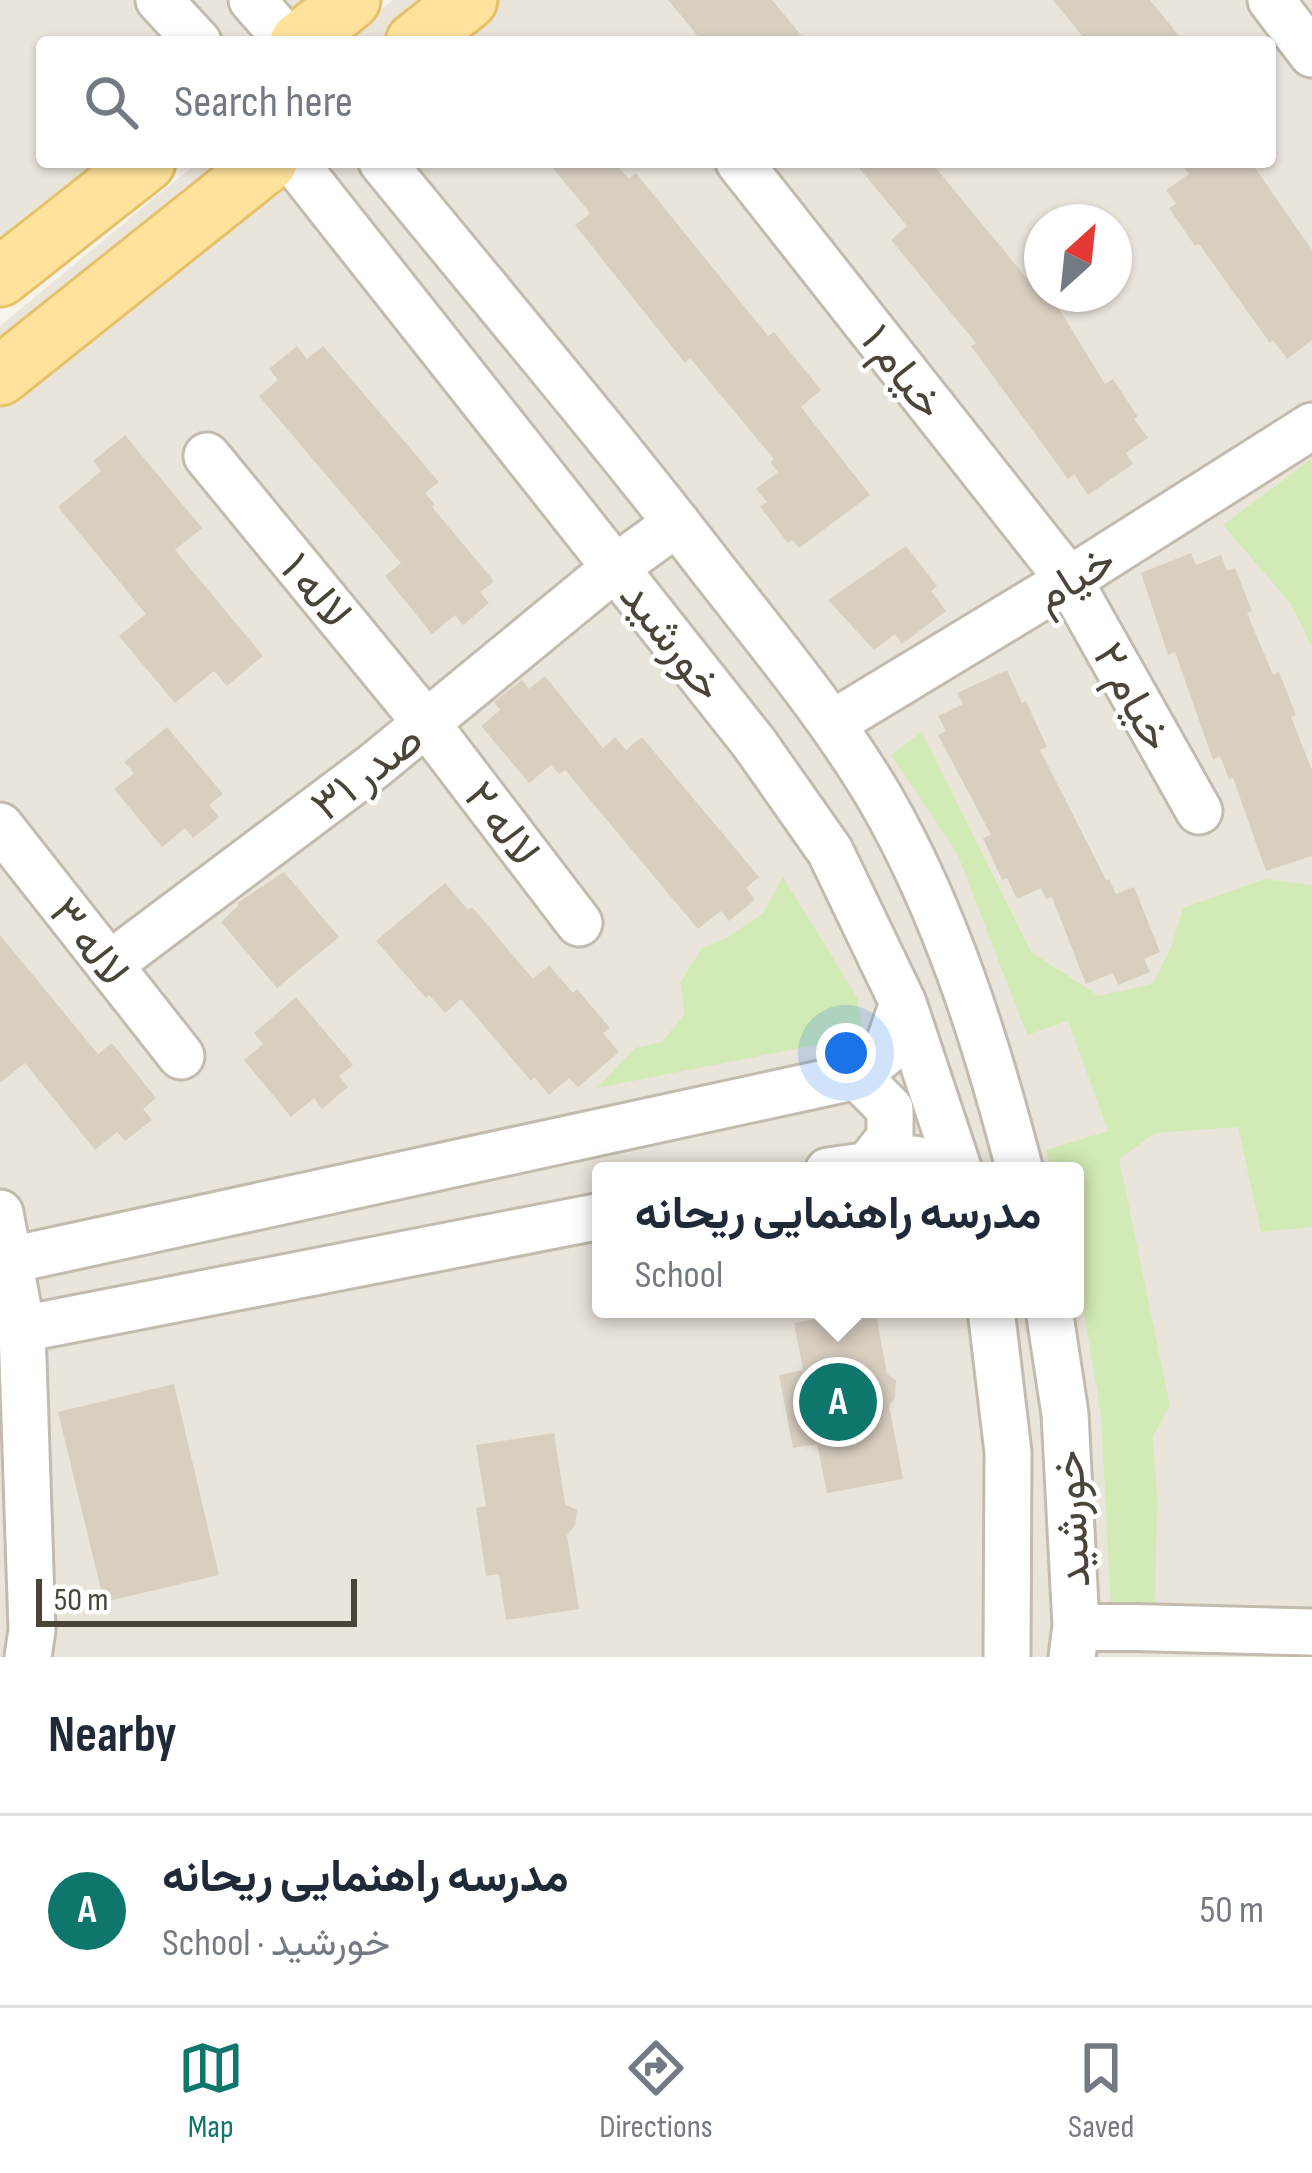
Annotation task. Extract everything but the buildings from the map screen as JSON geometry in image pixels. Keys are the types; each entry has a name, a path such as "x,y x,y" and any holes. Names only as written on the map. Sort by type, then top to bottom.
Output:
{"main road":[{"path":"306,36 351,0"},
{"path":"423,36 468,0"},
{"path":"0,277 138,168"},
{"path":"0,376 260,168"}],"street":[{"path":"159,0 192,36"},
{"path":"252,0 284,36"},
{"path":"1271,0 1312,54"},
{"name":"خورشید","path":"300,168 754,743 830,851 902,1003 955,1162"},
{"name":"خورشید","path":"387,168 677,523 833,723 882,802 935,912 998,1087 1019,1162"},
{"name":"خیام ۱","path":"744,168 1070,580"},
{"name":"خیام","path":"833,723 1312,426"},
{"name":"لاله ۱","path":"207,457 428,724"},
{"name":"صدر ۳۱","path":"109,965 428,724 616,567 677,523"},
{"name":"خیام ۲","path":"1070,580 1199,811"},
{"name":"لاله ۲","path":"428,724 579,923"},
{"name":"لاله ۳","path":"0,826 181,1056"},
{"path":"11,1260 857,1076 886,1052 902,1003"},
{"path":"856,1162 890,1137 890,1109 857,1076"},
{"path":"0,1213 22,1329 32,1630 28,1657"},
{"path":"22,1329 592,1218"},
{"name":"خورشید","path":"992,1318 1008,1452 1007,1657"},
{"name":"خورشید","path":"1050,1318 1065,1414 1074,1641"},
{"path":"1074,1641 1312,1632"}],"shaded area":[{"path":"0,0 303,0 257,36 36,36 36,168 88,168 0,237"},
{"path":"393,0 1312,0 1312,1657 0,1657 0,326 191,168 1276,168 1276,36 349,36"}],"green space":[{"path":"1311,459 1312,647 1291,604 1223,525"},
{"path":"922,732 1031,952 1099,996 1152,984 1171,948 1183,908 1265,879 1312,885 1312,1227 1261,1232 1238,1127 1155,1133 1119,1159 1170,1406 1153,1436 1155,1605 1111,1608 1101,1414 1084,1314 1084,1162 1049,1162 1046,1150 1108,1131 1068,1021 1027,1035 958,855 891,755"},
{"path":"783,877 857,997 862,1029 840,1040 597,1088 635,1048 662,1042 685,1013 680,983 702,948 727,938 763,913"}],"place":[{"name":"مدرسه راهنمایی ریحانه","path":"838,1402"}]}
